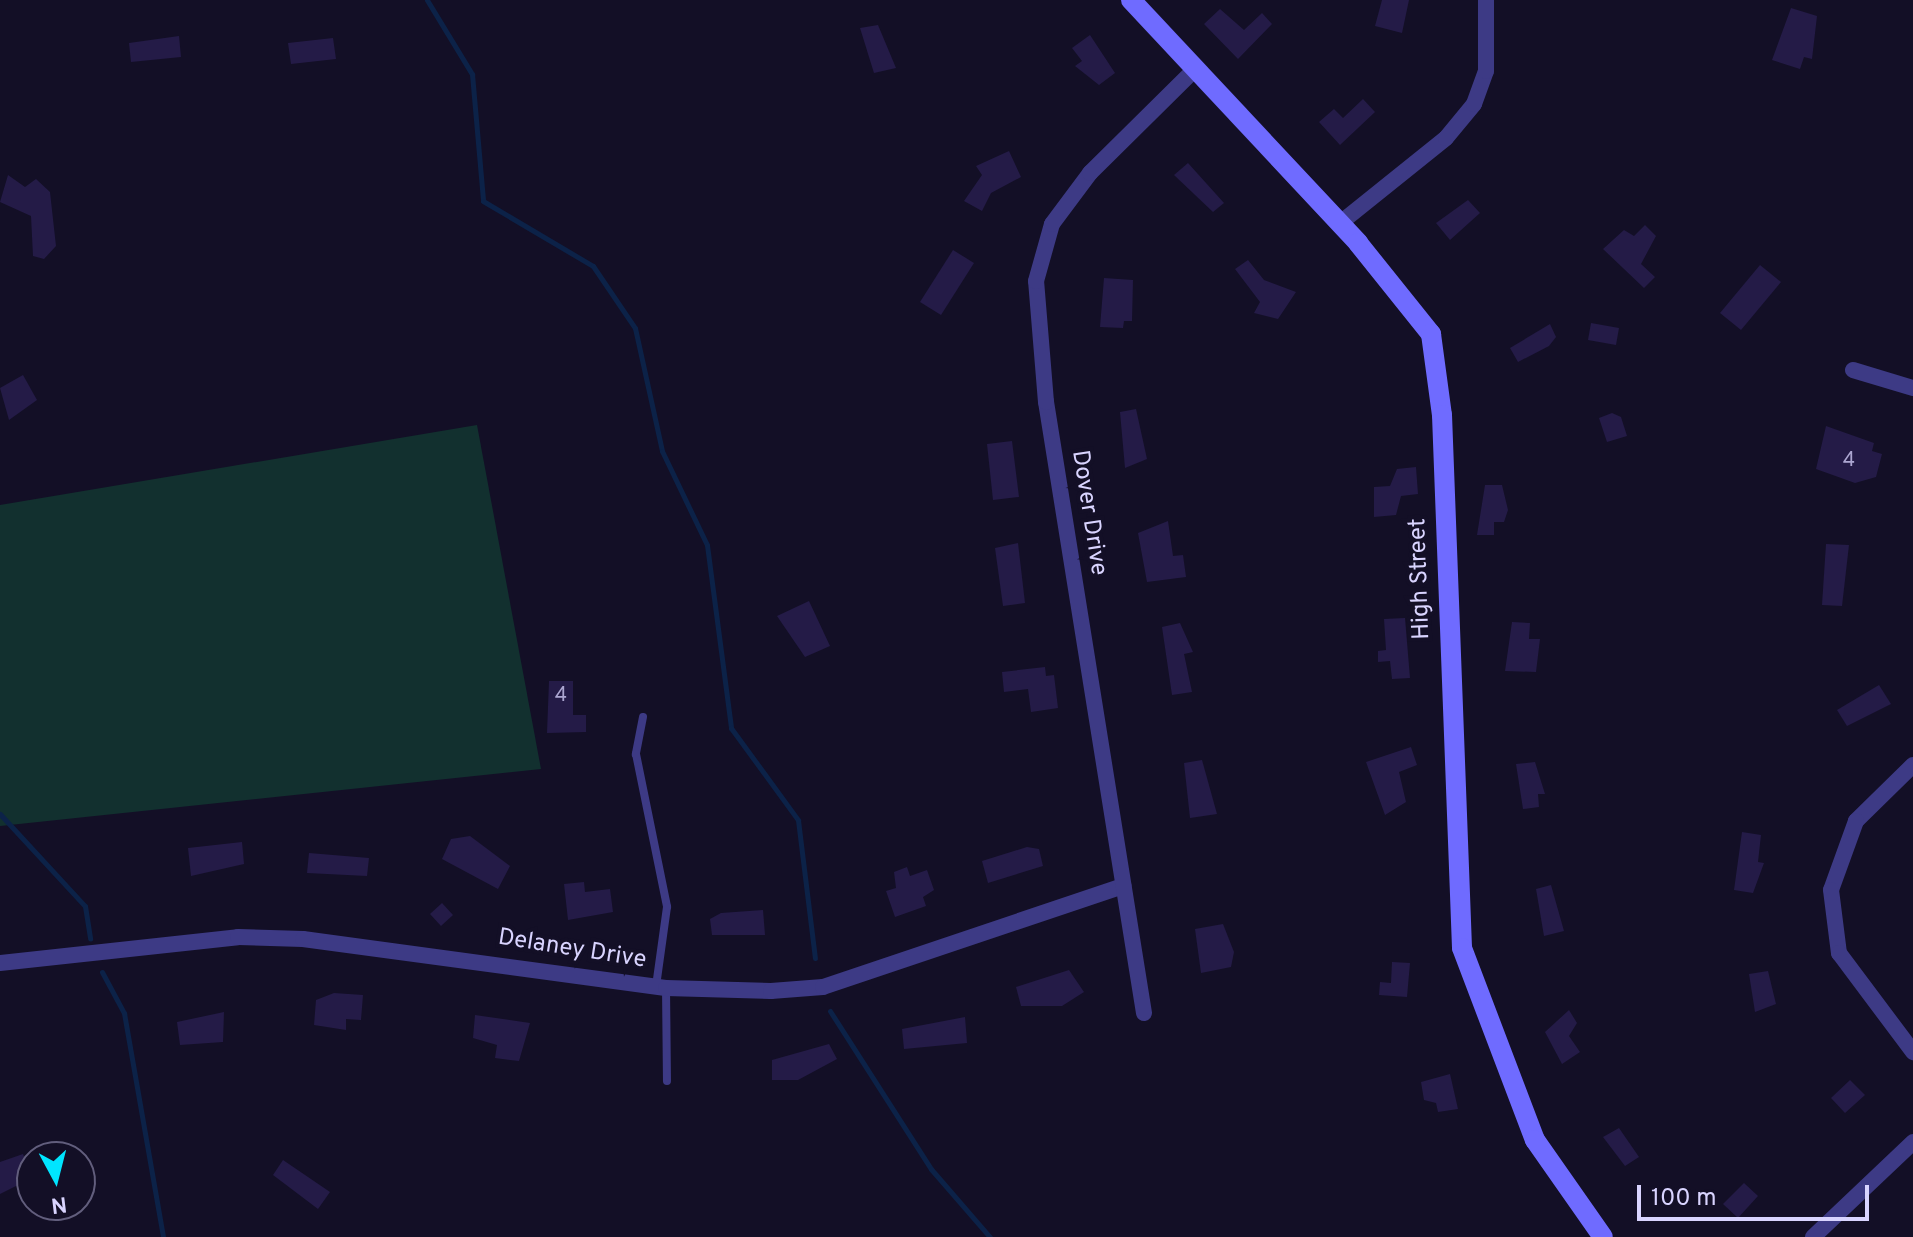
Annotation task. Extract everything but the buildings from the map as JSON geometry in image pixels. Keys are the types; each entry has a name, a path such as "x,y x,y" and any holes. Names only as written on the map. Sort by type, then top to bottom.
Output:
{"street":[{"name":"High Street","path":"1131,0 1192,72 1339,224 1420,315 1436,353 1462,948 1535,1140 1603,1237"},
{"path":"1339,224 1446,138 1474,104 1486,71 1486,0"},
{"name":"Dover Drive","path":"1144,1013 1046,402 1036,281 1052,224 1090,173 1192,72"},
{"path":"1853,370 1913,388"},
{"path":"1913,765 1856,821 1831,890 1839,953 1913,1052"},
{"name":"Delaney Drive","path":"0,963 238,937 303,939 661,988 823,987 1123,886"},
{"path":"1813,1237 1913,1142"}],"lane":[{"path":"643,717 636,754 667,907 661,988 667,1081"}],"green space":[{"path":"477,425 541,769 0,826 0,505"}],"waterway":[{"path":"427,0 472,74 483,201 593,266 635,328 662,451 707,545 731,728 798,820 815,958"},
{"path":"0,814 85,906 90,939"},
{"path":"102,972 124,1013 163,1237"},
{"path":"830,1011 931,1169 990,1237"}]}
